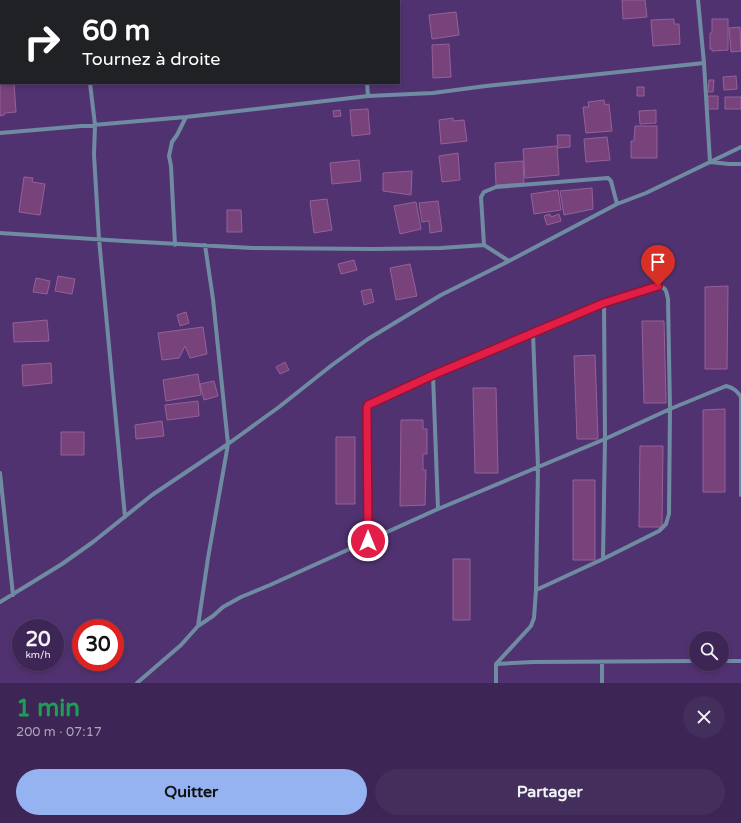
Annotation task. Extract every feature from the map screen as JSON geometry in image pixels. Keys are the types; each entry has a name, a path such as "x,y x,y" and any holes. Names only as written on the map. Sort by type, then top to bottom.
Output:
{"street":[{"path":"698,0 704,64 710,162"},
{"path":"0,133 186,117 368,96 433,93 486,86 704,64"},
{"path":"90,84 95,125 94,155 99,239 125,517"},
{"path":"367,84 368,96"},
{"path":"175,244 170,156 172,142 186,117"},
{"path":"0,602 68,560 152,495 228,444 279,407 332,364 368,339 441,296 617,204 646,192 741,147"},
{"path":"710,162 741,164"},
{"path":"484,245 481,198 484,192 496,187 608,178 611,181 617,204"},
{"path":"0,233 252,248 374,249 441,248 484,245 509,261"},
{"path":"198,626 228,444 213,299 205,245"},
{"path":"368,541 367,408 370,404 433,375 604,303 658,286 663,287 666,290 668,299 670,409 669,514 666,524 659,531 536,590"},
{"path":"603,559 605,438 604,303"},
{"path":"496,683 496,664 531,626 534,618 536,590 538,467 533,333"},
{"path":"433,375 438,509"},
{"path":"137,683 180,645 198,626 213,616 222,607 241,597 438,509 726,386 737,391 741,397 741,495"},
{"path":"0,473 12,595"},
{"path":"496,664 533,662 689,661"},
{"path":"729,661 741,661"},
{"path":"602,662 602,683"}],"building":[{"path":"622,0 645,0 647,17 623,19"},
{"path":"456,12 459,35 432,39 429,15"},
{"path":"674,19 674,24 679,24 680,44 653,46 651,20"},
{"path":"712,19 728,19 728,50 712,51 712,49 710,49"},
{"path":"740,27 741,51 731,52 729,28"},
{"path":"449,44 451,77 433,78 432,45"},
{"path":"736,76 737,89 724,90 723,77"},
{"path":"709,80 714,80 713,92 708,92"},
{"path":"0,84 14,84 16,112 5,113 4,115 0,116"},
{"path":"637,87 644,87 644,96 637,96"},
{"path":"708,96 718,96 718,109 708,109"},
{"path":"725,97 741,97 741,109 725,109"},
{"path":"604,100 605,105 609,104 612,131 586,133 583,107 589,107 588,102"},
{"path":"368,109 370,134 352,136 350,110"},
{"path":"340,110 341,116 334,117 333,111"},
{"path":"656,110 656,123 640,124 639,111"},
{"path":"453,118 453,121 464,120 467,141 441,144 439,120"},
{"path":"635,126 657,126 657,158 631,158 631,141 634,141"},
{"path":"557,135 570,135 570,147 558,148"},
{"path":"607,137 610,160 586,162 584,139"},
{"path":"557,146 559,175 525,178 523,149"},
{"path":"458,153 460,180 442,182 439,156"},
{"path":"359,160 361,181 332,184 330,163"},
{"path":"523,161 524,183 496,185 495,163"},
{"path":"412,171 411,195 383,191 383,173"},
{"path":"24,177 33,178 32,182 45,184 40,215 19,212"},
{"path":"592,188 593,209 564,215 560,191"},
{"path":"558,190 561,210 534,214 531,194"},
{"path":"327,199 332,230 314,233 310,201"},
{"path":"438,201 442,231 430,233 429,221 422,222 419,203"},
{"path":"416,202 421,229 400,234 394,206"},
{"path":"227,210 241,210 242,232 227,232"},
{"path":"550,214 551,217 559,214 561,221 547,225 544,216"},
{"path":"354,260 357,270 341,274 338,264"},
{"path":"410,264 417,296 396,300 390,268"},
{"path":"58,276 75,279 72,294 55,291"},
{"path":"36,278 50,281 47,294 33,292"},
{"path":"728,286 727,369 705,369 705,287"},
{"path":"371,289 374,302 364,305 361,291"},
{"path":"186,312 189,323 180,326 177,315"},
{"path":"47,320 49,341 14,342 13,323"},
{"path":"642,321 664,321 666,403 644,403"},
{"path":"203,327 207,354 190,358 185,346 179,358 162,360 158,333"},
{"path":"595,355 598,439 577,439 574,356"},
{"path":"285,362 289,370 280,374 276,367"},
{"path":"51,363 52,383 23,386 22,365"},
{"path":"198,374 201,395 166,401 163,380"},
{"path":"214,381 218,396 204,400 200,384"},
{"path":"473,388 496,388 498,473 475,473"},
{"path":"198,401 199,416 167,420 165,405"},
{"path":"725,409 725,492 703,492 703,410"},
{"path":"401,420 423,420 423,429 427,429 427,454 423,454 423,470 426,470 425,505 400,506"},
{"path":"162,421 164,436 136,439 135,425"},
{"path":"61,432 84,432 84,455 61,455"},
{"path":"336,437 355,437 355,504 336,504"},
{"path":"640,446 663,446 662,527 639,527"},
{"path":"573,480 595,480 595,560 573,560"},
{"path":"453,559 470,559 470,620 453,620"}],"route":[{"path":"368,541 368,405 433,375 604,303 658,286"}]}
